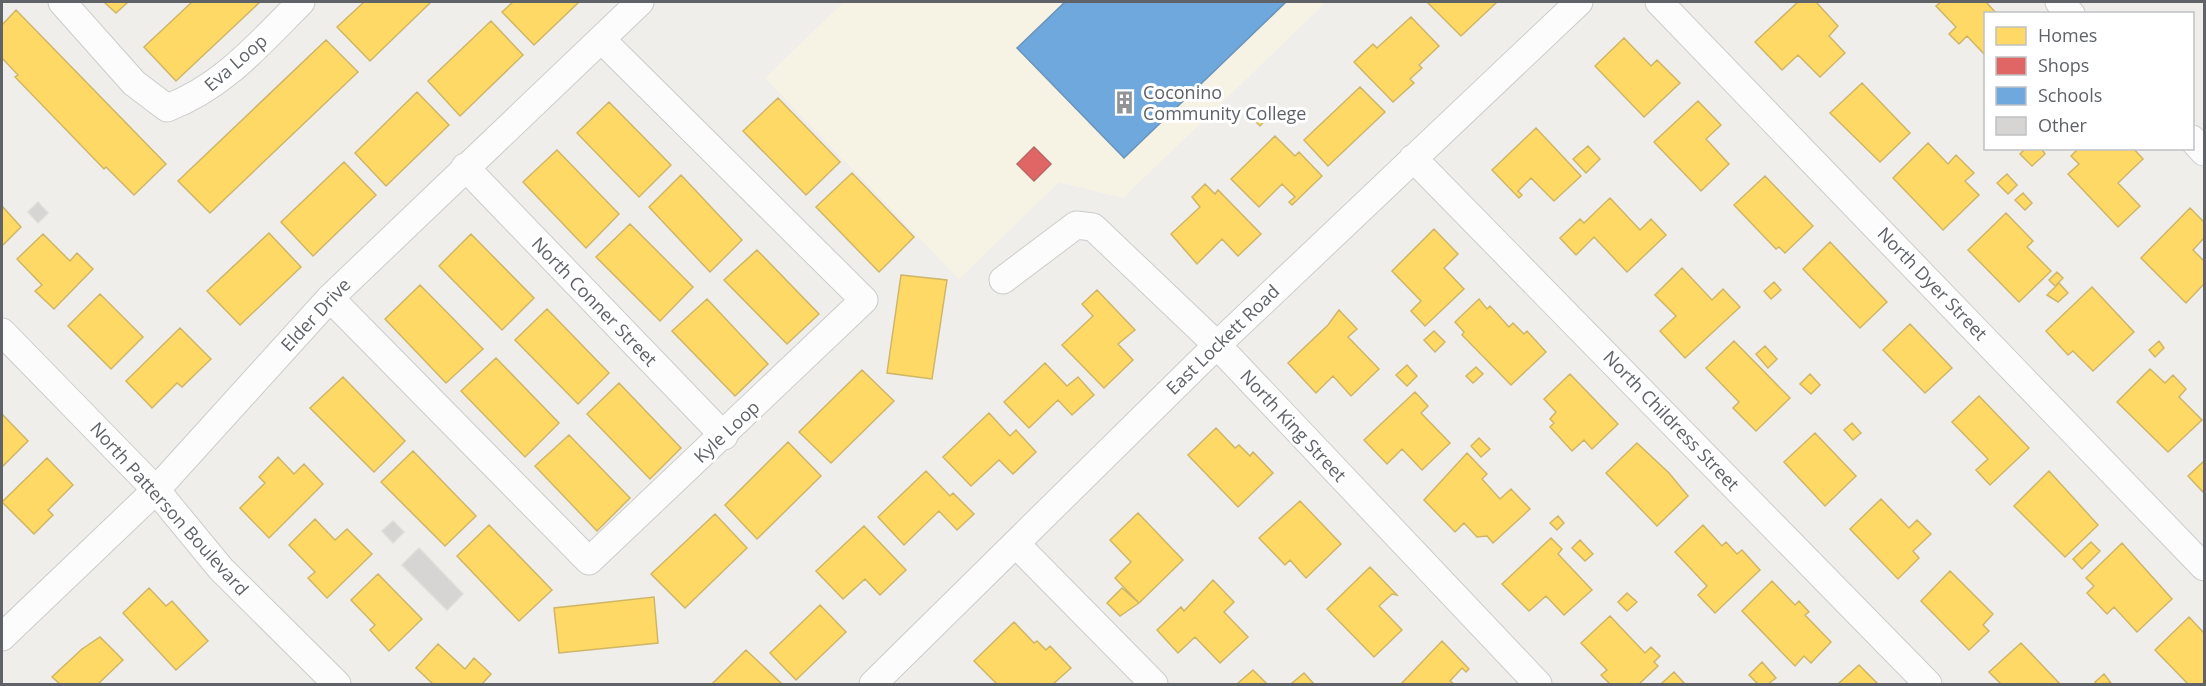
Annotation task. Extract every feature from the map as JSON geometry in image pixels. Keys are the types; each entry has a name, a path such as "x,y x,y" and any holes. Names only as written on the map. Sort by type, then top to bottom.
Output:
{"street":[{"name":"Eva Loop","path":"62,2 134,83 167,108 194,98 237,66 301,2"},
{"name":"Elder Drive","path":"2,637 156,490 330,298 640,2"},
{"name":"East Lockett Road","path":"873,684 1217,345 1579,2"},
{"name":"North Dyer Street","path":"1659,2 2205,567"},
{"name":"Kyle Loop","path":"330,298 589,561 724,436 864,300 602,40"},
{"path":"2194,140 2205,152"},
{"name":"North Childress Street","path":"1413,158 1928,684"},
{"name":"North Conner Street","path":"465,167 724,436"},
{"name":"North King Street","path":"1003,280 1076,225 1093,227 1217,345 1538,684"},
{"name":"North Patterson Boulevard","path":"2,332 156,490 221,569 337,684"},
{"path":"1016,544 1154,684"}],"shaded area":[{"path":"844,2 1326,2 1123,198 1059,182 959,279 765,78"}],"building: Homes":[{"path":"104,2 128,2 116,13"},
{"path":"192,2 260,2 176,81 144,47"},
{"path":"364,2 431,2 370,61 337,27"},
{"path":"513,2 579,2 534,45 502,12"},
{"path":"1427,2 1497,2 1461,36"},
{"path":"1798,2 1816,2 1838,26 1829,36 1845,53 1820,77 1798,55 1782,70 1755,42"},
{"path":"1941,2 1986,2 1995,12 1984,12 1984,54 1967,36 1959,44 1949,34 1956,27 1936,6"},
{"path":"16,10 166,164 134,195 106,167 104,169 15,77 18,75 2,58 2,25"},
{"path":"1411,17 1439,46 1419,65 1422,68 1410,79 1414,83 1393,102 1354,62 1373,44 1377,48"},
{"path":"491,21 523,55 460,116 428,81"},
{"path":"1624,38 1651,66 1657,60 1680,83 1644,117 1595,66"},
{"path":"326,40 358,72 210,213 178,181"},
{"path":"1862,83 1910,133 1880,162 1830,113"},
{"path":"1360,87 1385,112 1328,166 1304,140"},
{"path":"417,92 449,125 386,186 355,153"},
{"path":"778,98 840,162 806,195 743,131"},
{"path":"1698,101 1721,125 1706,139 1729,164 1701,191 1654,142"},
{"path":"609,102 671,165 639,197 577,133"},
{"path":"1263,109 1269,116 1260,126 1253,119"},
{"path":"1536,128 1581,176 1554,201 1531,178 1518,191 1522,195 1519,198 1492,170"},
{"path":"1275,136 1295,156 1299,152 1322,176 1292,205 1289,202 1295,197 1282,184 1259,207 1231,179"},
{"path":"1928,143 1948,164 1956,155 1974,173 1965,181 1979,195 1943,230 1893,178"},
{"path":"1588,146 1600,159 1586,173 1573,159"},
{"path":"557,150 619,214 586,248 523,182"},
{"path":"2024,150 2042,150 2045,154 2032,166 2020,154"},
{"path":"2077,150 2135,150 2143,159 2118,183 2140,206 2118,227 2068,174 2079,164 2071,156"},
{"path":"344,162 376,195 313,256 281,222"},
{"path":"852,173 914,237 879,272 816,207"},
{"path":"2007,174 2017,185 2008,194 1997,183"},
{"path":"681,175 742,240 710,272 649,207"},
{"path":"1765,176 1813,226 1785,253 1779,247 1776,249 1734,205"},
{"path":"1205,184 1215,194 1218,190 1261,234 1238,256 1222,239 1197,264 1171,234 1200,207 1192,197"},
{"path":"2023,193 2032,203 2025,210 2015,200"},
{"path":"1610,198 1640,230 1651,219 1666,235 1627,272 1594,237 1576,255 1560,238 1580,219 1584,223"},
{"path":"2,206 21,227 2,246"},
{"path":"2190,208 2204,222 2204,238 2193,250 2204,261 2204,284 2186,303 2141,258"},
{"path":"2006,213 2033,241 2027,247 2051,271 2019,302 1968,250"},
{"path":"630,224 693,287 660,321 596,257"},
{"path":"1434,229 1458,254 1444,268 1464,289 1425,326 1411,311 1421,301 1392,271"},
{"path":"269,233 301,267 240,325 207,291"},
{"path":"43,234 70,261 77,253 93,269 54,309 35,291 42,285 17,259"},
{"path":"471,234 534,298 502,330 439,266"},
{"path":"1830,242 1887,302 1860,328 1803,269"},
{"path":"757,250 819,314 787,344 724,280"},
{"path":"1682,268 1712,300 1723,289 1740,307 1685,358 1660,331 1676,316 1655,295"},
{"path":"2057,272 2063,278 2055,286 2049,280"},
{"path":"901,275 947,280 932,379 887,373"},
{"path":"1774,282 1781,290 1771,299 1764,291"},
{"path":"2059,283 2068,293 2058,302 2047,295"},
{"path":"420,285 483,349 446,383 385,319"},
{"path":"2092,287 2134,332 2093,371 2073,351 2068,355 2046,331"},
{"path":"1097,290 1135,330 1118,344 1133,360 1104,388 1062,345 1093,316 1082,304"},
{"path":"100,294 143,337 111,369 68,326"},
{"path":"707,299 768,364 735,396 672,331"},
{"path":"1479,299 1487,309 1490,306 1509,327 1513,323 1524,334 1527,331 1546,352 1511,385 1462,335 1464,332 1455,322"},
{"path":"547,309 609,373 578,404 515,340"},
{"path":"1339,310 1357,329 1348,337 1379,369 1351,396 1333,376 1316,393 1288,363 1328,325"},
{"path":"1910,324 1952,368 1925,393 1883,350"},
{"path":"180,328 211,359 182,387 177,383 152,408 126,381"},
{"path":"1434,331 1445,342 1435,352 1424,340"},
{"path":"1734,341 1790,398 1756,431 1733,408 1739,402 1706,368"},
{"path":"2159,341 2164,348 2155,357 2149,350"},
{"path":"1765,346 1777,359 1768,368 1756,354"},
{"path":"496,358 559,423 525,457 461,391"},
{"path":"1045,363 1067,386 1078,377 1094,395 1072,415 1058,400 1029,428 1004,402"},
{"path":"1407,365 1417,376 1407,386 1396,375"},
{"path":"1476,367 1483,374 1473,383 1466,376"},
{"path":"2150,369 2165,383 2173,375 2186,389 2179,397 2202,420 2168,452 2117,402"},
{"path":"862,370 894,401 831,463 799,432"},
{"path":"1570,374 1618,424 1592,449 1584,440 1572,451 1550,427 1554,423 1550,419 1556,412 1544,399"},
{"path":"1810,374 1820,385 1811,394 1800,384"},
{"path":"343,377 405,441 374,472 310,408"},
{"path":"619,383 681,448 650,479 587,414"},
{"path":"1415,392 1428,406 1421,413 1450,443 1422,470 1402,449 1387,464 1364,440"},
{"path":"1979,396 2029,448 1990,485 1976,470 1988,459 1952,422"},
{"path":"989,413 1010,436 1016,430 1036,452 1013,474 999,460 971,486 943,457"},
{"path":"2,414 28,441 2,467"},
{"path":"1852,423 1861,433 1853,440 1844,430"},
{"path":"1216,428 1235,448 1239,445 1250,456 1253,452 1273,473 1238,507 1188,455"},
{"path":"1815,433 1856,476 1825,506 1784,462"},
{"path":"569,435 630,498 597,531 535,466"},
{"path":"1479,438 1490,449 1481,457 1471,446"},
{"path":"788,442 821,476 757,539 725,505"},
{"path":"1637,443 1669,473 1688,496 1657,526 1606,473"},
{"path":"413,451 476,516 445,546 381,482"},
{"path":"1467,453 1487,474 1482,479 1500,499 1511,489 1530,509 1493,543 1487,536 1477,537 1464,523 1455,532 1424,500"},
{"path":"278,457 294,474 304,464 323,484 269,538 240,508 265,483 259,477"},
{"path":"47,458 73,485 48,510 53,515 34,534 2,502"},
{"path":"2204,461 2204,493 2188,476"},
{"path":"926,471 950,496 953,493 974,514 957,530 939,511 904,545 878,517"},
{"path":"2049,471 2098,525 2065,557 2014,506"},
{"path":"1881,499 1909,528 1917,520 1931,534 1913,551 1919,558 1898,579 1850,529"},
{"path":"1300,501 1341,544 1306,578 1290,560 1285,565 1259,538"},
{"path":"1138,513 1183,560 1139,603 1115,578 1131,562 1110,540"},
{"path":"715,514 747,548 685,608 651,574"},
{"path":"1558,516 1564,523 1557,530 1550,523"},
{"path":"315,519 335,540 347,529 372,554 327,598 308,578 315,572 289,545"},
{"path":"489,525 552,590 519,621 457,556"},
{"path":"1703,525 1722,546 1726,542 1737,554 1742,550 1760,570 1715,613 1698,595 1707,586 1675,552"},
{"path":"864,526 906,570 880,595 865,579 843,599 816,571"},
{"path":"1551,538 1562,549 1558,554 1592,590 1564,615 1546,596 1529,611 1502,584"},
{"path":"1580,540 1593,554 1585,561 1572,548"},
{"path":"2091,542 2100,551 2082,569 2073,559"},
{"path":"2122,543 2172,599 2137,632 2114,607 2107,614 2087,593 2094,586 2086,578"},
{"path":"1370,567 1397,595 1392,594 1379,606 1402,630 1374,657 1327,609"},
{"path":"1950,571 1993,614 1983,625 1989,631 1969,650 1921,601"},
{"path":"378,574 422,619 389,651 370,630 375,625 351,600"},
{"path":"1213,580 1234,602 1224,612 1248,637 1220,663 1195,637 1178,653 1157,630 1181,607 1184,611"},
{"path":"1772,581 1795,605 1799,601 1809,612 1805,615 1831,642 1811,663 1804,656 1795,666 1742,611"},
{"path":"149,588 166,606 172,601 208,641 176,670 123,613"},
{"path":"1122,588 1139,603 1120,616 1107,603"},
{"path":"1627,593 1637,602 1627,611 1618,602"},
{"path":"654,597 658,643 559,653 554,608"},
{"path":"820,605 846,632 796,680 770,653"},
{"path":"1610,616 1645,653 1651,647 1660,656 1654,662 1658,666 1639,684 1610,684 1601,675 1607,670 1581,643"},
{"path":"2189,617 2204,633 2204,684 2188,684 2155,650"},
{"path":"1014,622 1034,643 1037,641 1046,650 1050,646 1071,668 1053,684 997,684 974,661"},
{"path":"100,637 123,660 98,684 60,684 52,677 82,649"},
{"path":"1442,641 1469,669 1466,672 1462,668 1450,681 1454,684 1401,684"},
{"path":"2021,643 2060,684 2001,684 1989,672"},
{"path":"438,644 465,669 474,658 491,674 482,684 433,684 416,668"},
{"path":"746,650 782,684 712,684"},
{"path":"1762,662 1776,678 1768,684 1758,684 1749,675"},
{"path":"1859,665 1878,684 1838,684"},
{"path":"1253,670 1267,684 1237,684"},
{"path":"1674,672 1685,684 1661,684"},
{"path":"1304,673 1314,684 1291,684"},
{"path":"2104,674 2111,683 2097,684 2095,682"}],"building: Shops":[{"path":"1034,147 1051,164 1034,181 1017,164"}],"building: Schools":[{"name":"Coconino Community College","path":"1065,2 1286,2 1124,158 1017,48"}],"building: Other":[{"path":"38,202 48,213 38,223 28,212"},
{"path":"393,521 404,532 393,543 382,531"},
{"path":"419,548 463,594 447,610 402,565"}],"place":[{"name":"Coconino Community College","path":"1125,103"}]}
